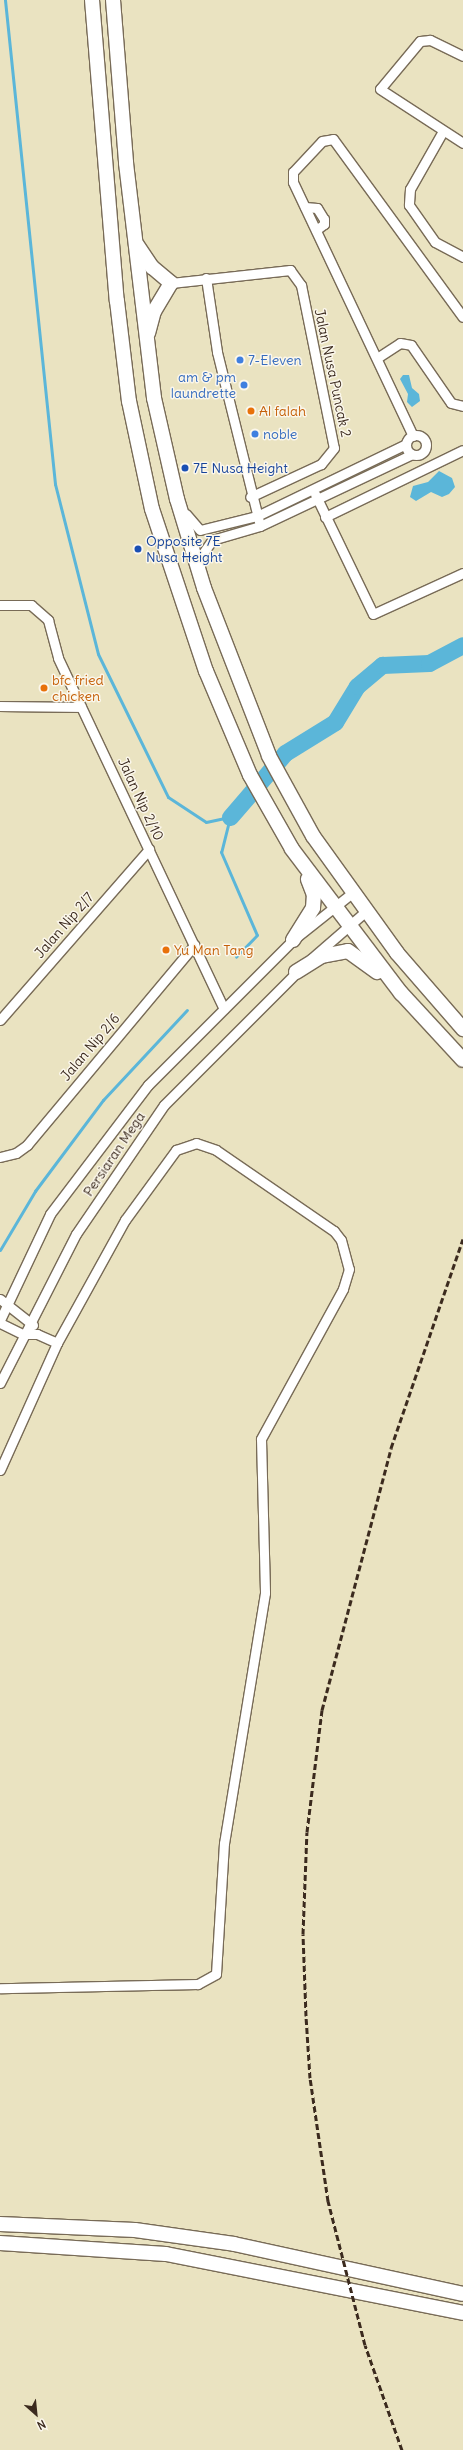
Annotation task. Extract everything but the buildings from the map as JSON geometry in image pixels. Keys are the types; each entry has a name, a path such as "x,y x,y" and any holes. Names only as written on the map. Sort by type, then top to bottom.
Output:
{"main road":[{"path":"92,0 117,301 129,401 152,509 206,671 250,775 292,849 314,895 309,918 293,940"},
{"path":"113,0 135,241 154,398 178,499 199,570 236,677 269,756 278,772 365,912 417,980 463,1029"},
{"path":"135,241 152,267 171,283 154,311 146,339"},
{"path":"292,849 333,907 401,993 463,1060"},
{"path":"296,972 322,956 348,951 401,993"},
{"path":"0,2224 135,2230 234,2244 463,2294"},
{"path":"0,2243 166,2254 333,2284 463,2313"}],"street":[{"path":"463,56 430,40 420,41 380,90 443,132 463,143"},
{"path":"443,132 410,189 409,205 435,242 463,257"},
{"path":"413,436 316,230 324,224 324,219 317,208 305,207 293,182 293,172 322,141 333,139 463,317"},
{"name":"Jalan Nusa Puncak 2","path":"206,278 290,270 297,276 334,448 321,464 250,497"},
{"path":"171,283 206,278 217,352 250,497 260,526"},
{"path":"376,358 400,343 411,345 451,403 463,406"},
{"path":"178,499 194,526 200,530 256,516 406,444 413,436"},
{"path":"199,570 201,556 212,540 260,526 412,454 419,455 426,448 423,438 413,436"},
{"path":"406,444 412,454"},
{"path":"325,517 463,450"},
{"path":"313,489 325,517 373,614 463,573"},
{"name":"Jalan Nip 2/10","path":"0,604 31,605 48,620 58,658 224,1009"},
{"path":"0,706 81,707"},
{"name":"Jalan Nip 2/7","path":"0,1020 149,849"},
{"name":"Persiaran Mega","path":"0,1321 4,1301 50,1214 148,1085 293,940 352,893"},
{"name":"Persiaran Mega","path":"0,1383 30,1320 76,1234 164,1105 296,972 347,924 365,912"},
{"name":"Jalan Nip 2/6","path":"0,1157 16,1153 27,1144 194,945"},
{"path":"0,1470 57,1343 125,1220 164,1163 186,1145 196,1143 216,1150 334,1231 348,1256 349,1269 343,1289 261,1439 265,1593 224,1843 216,1974 198,1984 0,1988"},
{"path":"4,1301 30,1320 37,1334"},
{"path":"0,1321 23,1334 37,1334 57,1343"}],"water":[{"path":"403,375 409,375 412,388 419,394 420,401 412,407 407,402 408,394 400,379"},
{"path":"439,471 452,478 455,487 449,494 442,497 431,492 416,501 410,497 413,486 428,482"}],"waterway":[{"path":"5,0 55,484 98,654 168,797 206,822 230,817 221,852 257,935 236,957"},
{"path":"230,817 285,753 335,722 357,686 382,665 429,663 463,645"},
{"path":"0,1250 35,1191 103,1100 187,1010"}],"railway":[{"path":"402,2450 365,2345 328,2201 310,2078 306,2016 303,1934 307,1832 322,1710 391,1448 463,1239"}],"place":[{"name":"7-Eleven","path":"240,360"},
{"name":"am & pm laundrette","path":"244,385"},
{"name":"Al falah","path":"251,411"},
{"name":"noble","path":"255,434"},
{"name":"7E Nusa Height","path":"185,468"},
{"name":"Opposite 7E Nusa Height","path":"138,549"},
{"name":"bfc fried chicken","path":"44,688"},
{"name":"Yu Man Tang","path":"166,950"}]}
